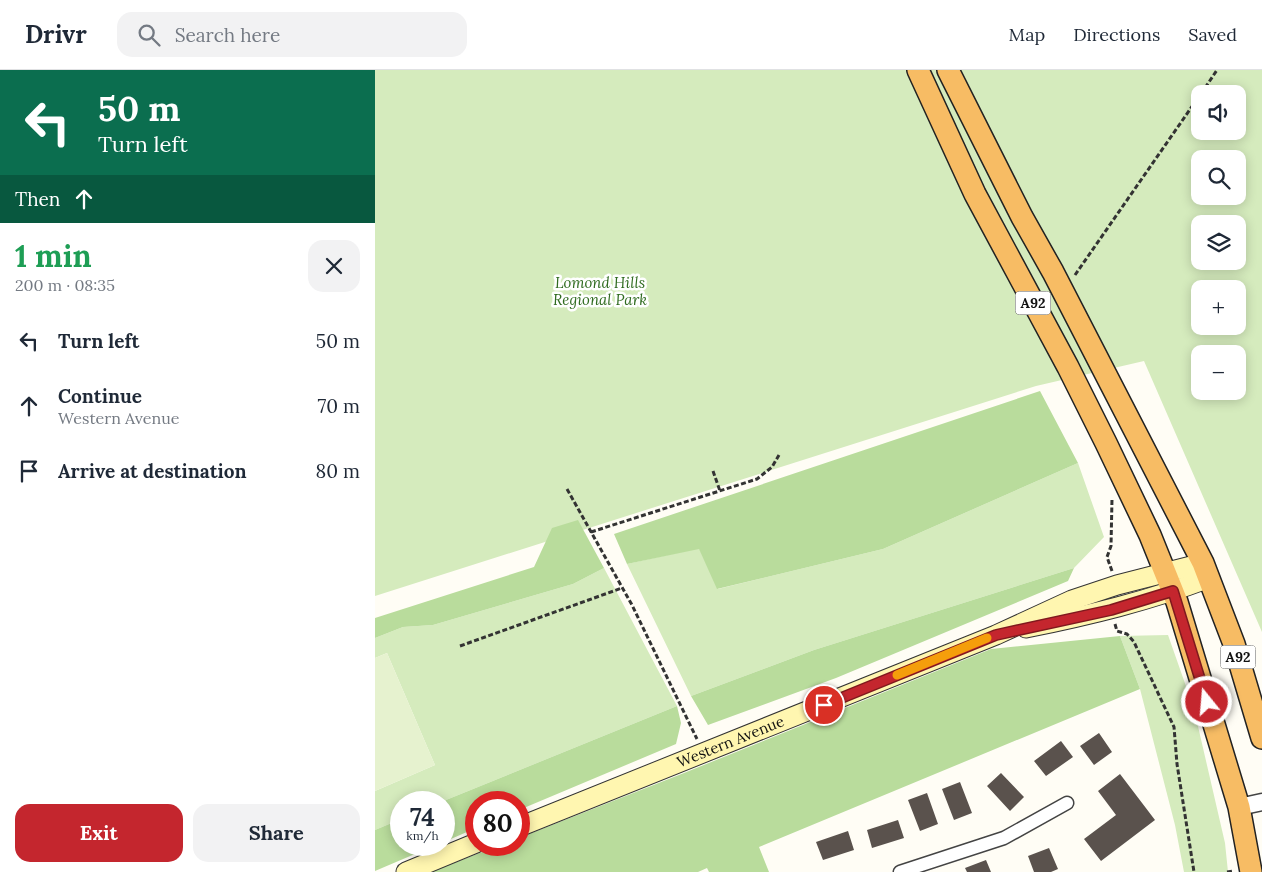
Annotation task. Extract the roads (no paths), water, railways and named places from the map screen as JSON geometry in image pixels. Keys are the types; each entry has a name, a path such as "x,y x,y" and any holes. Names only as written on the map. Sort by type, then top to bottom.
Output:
{"highway":[{"name":"A92","path":"919,70 975,194 1106,443 1150,534 1169,582 1239,807 1251,872"},
{"name":"A92","path":"948,70 1022,218 1063,291 1206,570 1234,644 1262,738"}],"main road":[{"path":"996,635 1111,610 1169,582 1206,570"},
{"path":"996,635 1054,607 1117,585 1169,582"},
{"name":"Western Avenue","path":"530,823 996,635"},
{"path":"406,872 465,848"}],"street":[{"path":"1239,807 1262,802"},
{"path":"900,872 1004,838 1067,803"}],"park label":[{"name":"Lomond Hills Regional Park","path":"600,292"}]}
